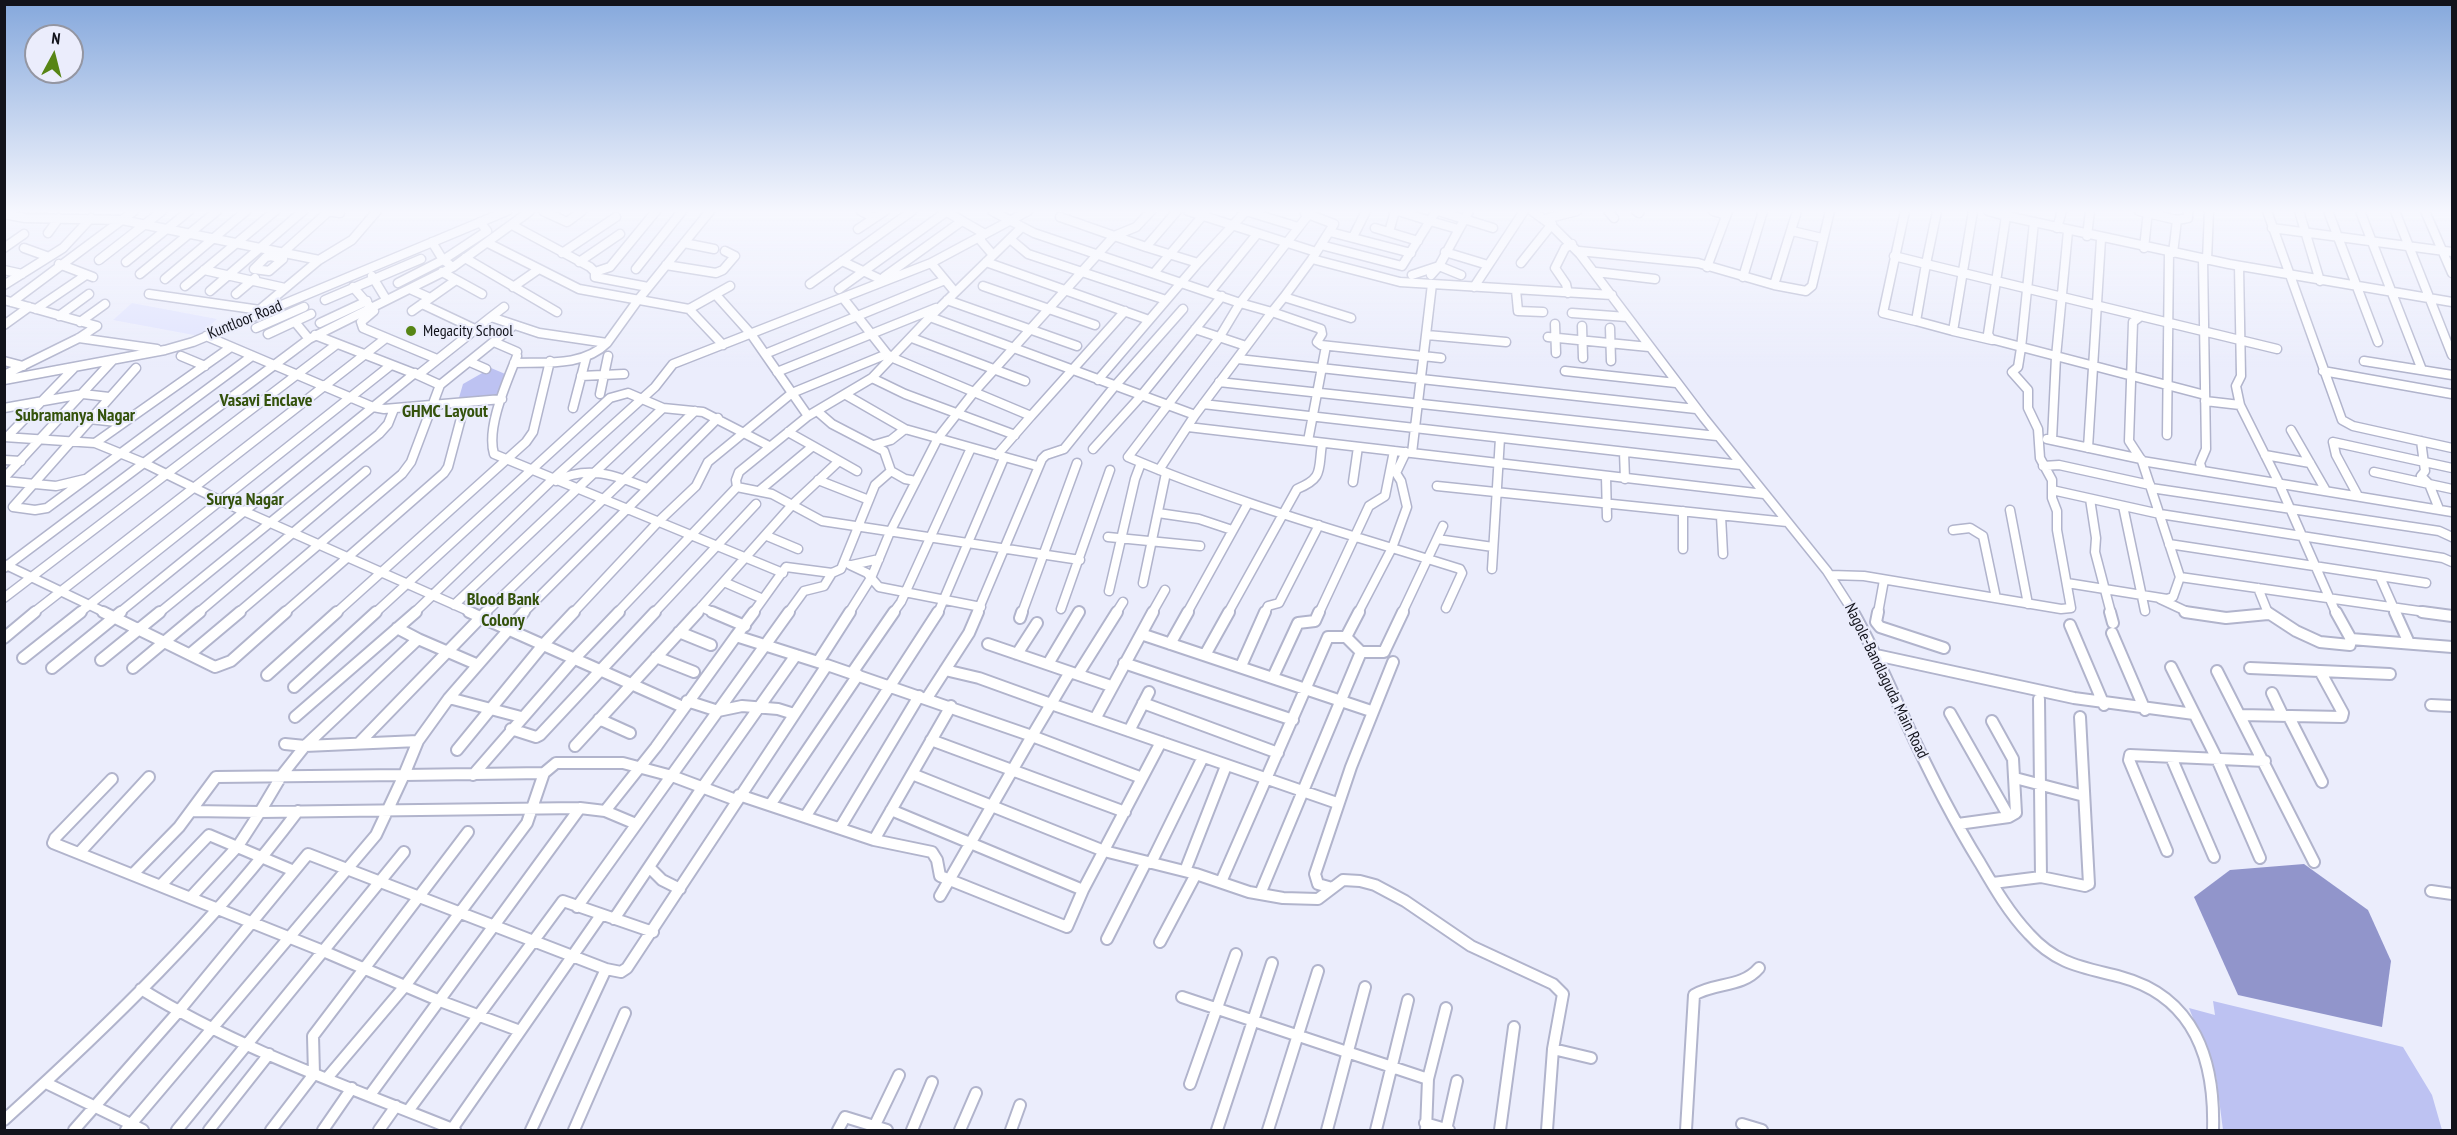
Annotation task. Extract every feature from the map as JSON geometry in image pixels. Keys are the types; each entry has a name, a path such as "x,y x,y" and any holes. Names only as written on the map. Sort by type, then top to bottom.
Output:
{"street":[{"path":"4,285 38,264"},
{"path":"4,325 89,276 60,264 8,301"},
{"path":"140,274 152,264"},
{"path":"165,279 183,264"},
{"path":"185,286 211,264"},
{"path":"210,291 240,264"},
{"path":"250,318 314,264"},
{"name":"Kuntloor Road","path":"4,378 165,350 206,336 380,264"},
{"path":"325,300 409,264"},
{"path":"424,264 427,269"},
{"path":"398,283 436,264"},
{"path":"449,264 453,267"},
{"path":"6,566 312,337 336,316 386,302 386,299 457,264"},
{"path":"475,264 557,312"},
{"path":"528,264 579,289 689,309 723,345"},
{"path":"583,264 595,272 595,277 648,287"},
{"path":"595,272 612,264"},
{"path":"636,270 641,264"},
{"path":"494,342 516,357 550,361 586,358 600,352 607,344 638,300 666,266 716,273 728,264"},
{"path":"810,284 838,264"},
{"path":"848,264 882,281"},
{"path":"839,289 872,264"},
{"path":"882,281 905,264"},
{"path":"295,717 435,595 640,398 659,383 673,364 928,264"},
{"path":"932,264 955,292"},
{"path":"737,487 736,480 739,472 808,416 872,378 890,356 912,338 984,264"},
{"path":"992,264 1149,320"},
{"path":"1058,264 1166,300"},
{"path":"74,1131 178,1012 308,854 606,969 621,972 627,968 653,932 794,714 871,578 890,532 938,438 974,392 1089,264"},
{"path":"1127,264 1321,329 1322,334 1318,344 1441,358"},
{"path":"1154,273 1162,264"},
{"path":"1098,380 1197,264"},
{"path":"1210,292 1233,264"},
{"path":"1270,264 1240,303 1219,338 1129,455 1129,459 1248,503 1460,569 1463,572 1446,608"},
{"path":"1143,583 1158,513 1162,472 1195,415 1307,264"},
{"path":"1347,264 1386,279 1432,280 1474,287 1612,295"},
{"path":"1389,264 1401,266 1403,264"},
{"path":"1410,264 1412,279"},
{"path":"1389,483 1409,453 1416,428 1432,280 1434,270 1440,264"},
{"path":"1474,287 1488,265 1485,264"},
{"path":"1557,264 1555,268 1566,284 1568,293"},
{"name":"Nagole-Bandlaguda Main Road","path":"1589,264 1696,409 1830,575 1876,655 1914,739 1958,824 2017,920 2050,952 2064,962 2148,987 2181,1013 2199,1037 2211,1082 2213,1131"},
{"path":"1699,264 1802,291 1810,290 1818,264"},
{"path":"1743,277 1747,264"},
{"path":"1774,285 1781,264"},
{"path":"1892,264 1883,313 2167,385 2205,398 2240,405"},
{"path":"1916,321 1926,264 2277,349"},
{"path":"1953,331 1963,264"},
{"path":"1993,340 1988,334 1999,264"},
{"path":"1830,575 1843,574 2071,608 2052,480 2040,458 2038,429 2028,408 2028,390 2012,372 2018,367 2021,348 2029,264"},
{"path":"2052,440 2056,357 2065,264"},
{"path":"2088,448 2099,264"},
{"path":"2167,435 2171,264"},
{"path":"2202,470 2200,463 2206,449 2205,264"},
{"path":"2227,264 2452,302"},
{"path":"2285,264 2342,420 2345,423 2452,448"},
{"path":"2315,264 2320,281"},
{"path":"2348,264 2378,342"},
{"path":"2382,264 2422,370"},
{"path":"2416,264 2452,355"},
{"path":"2067,583 2160,599 2188,614 2214,619 2268,614 2320,642 2350,645 2351,639 2314,567 2290,509 2240,405 2236,386 2241,376 2239,266"},
{"path":"1412,279 1439,267 1461,275"},
{"path":"513,286 538,269"},
{"path":"4,270 22,274"},
{"path":"204,270 285,288"},
{"path":"366,270 386,299"},
{"path":"236,294 261,272"},
{"path":"390,272 407,290 430,298"},
{"path":"442,272 482,294"},
{"path":"1596,272 1656,279"},
{"path":"412,311 456,280"},
{"path":"765,354 945,280"},
{"path":"689,309 730,286"},
{"path":"983,286 1095,325"},
{"path":"353,287 374,311 360,325 437,359"},
{"path":"1516,290 1518,310 1543,312"},
{"path":"315,291 325,300 336,316"},
{"path":"59,316 89,294"},
{"path":"149,294 260,310"},
{"path":"716,295 751,334 808,416"},
{"path":"1093,449 1141,396 1222,296"},
{"path":"1284,297 1351,318"},
{"path":"843,298 890,356 1031,416"},
{"path":"297,299 323,327"},
{"path":"4,378 97,326 8,301"},
{"path":"777,372 944,303 1032,328 1077,346"},
{"path":"80,322 105,304"},
{"path":"422,304 475,329"},
{"path":"323,327 370,305"},
{"path":"256,328 304,307"},
{"path":"52,668 373,407 504,307"},
{"path":"840,828 923,697 945,670 969,633 1037,466 1046,455 1064,449 1114,387 1183,309"},
{"path":"805,817 937,615 968,543 1000,457 1031,416 1125,311"},
{"path":"1572,313 1627,317"},
{"path":"268,334 311,314"},
{"path":"2141,316 2133,322 2129,441 2142,460 2180,577 2173,597 2160,599"},
{"path":"491,317 538,333 607,344"},
{"path":"930,317 1114,387 1195,415"},
{"path":"294,322 312,337 337,344 440,385"},
{"path":"1555,324 1552,337 1556,353"},
{"path":"190,654 406,470 440,385 513,326"},
{"path":"1582,326 1583,358"},
{"path":"1610,328 1611,361"},
{"path":"1195,329 1246,346"},
{"path":"1426,335 1506,342"},
{"path":"206,336 373,407 394,409 502,399"},
{"path":"1552,337 1649,347"},
{"path":"79,338 165,350"},
{"path":"4,638 59,591 191,487 386,338"},
{"path":"912,338 1025,381"},
{"path":"4,598 337,344"},
{"path":"1308,441 1326,346"},
{"path":"95,443 231,347"},
{"path":"181,356 205,366"},
{"path":"457,750 543,645 658,522 696,486 708,462 792,393 890,356"},
{"path":"136,368 68,442 13,507 35,510 47,508 252,357"},
{"path":"516,357 502,399 491,446 494,454 783,573"},
{"path":"600,394 609,357"},
{"path":"573,408 586,358"},
{"path":"1238,359 1696,409"},
{"path":"4,480 113,360"},
{"path":"4,361 23,366"},
{"path":"267,675 533,432 550,361"},
{"path":"470,362 486,369"},
{"path":"2364,362 2452,375"},
{"path":"23,658 391,365"},
{"path":"6,437 75,367"},
{"path":"1565,371 1676,383"},
{"path":"2324,371 2452,394"},
{"path":"581,376 624,374"},
{"path":"872,378 905,394 1015,435"},
{"path":"1219,382 1717,436"},
{"path":"294,687 610,398 628,393 663,408 695,411 718,418 770,446"},
{"path":"4,408 83,394 109,397"},
{"path":"846,395 905,429 1037,466"},
{"path":"6,566 164,641 213,668 225,666 444,473 448,466 465,403"},
{"path":"1203,404 1741,465"},
{"path":"454,604 663,408"},
{"path":"102,660 379,434 388,424 394,409"},
{"path":"358,743 481,616 695,411"},
{"path":"817,411 832,424 884,451 891,471 904,479 916,481"},
{"path":"128,1128 376,835 418,741 476,664 508,628 625,509 718,418"},
{"path":"89,419 117,422"},
{"path":"1188,427 1764,494"},
{"path":"874,445 891,440 905,429"},
{"path":"2291,430 2325,489"},
{"path":"788,432 857,471"},
{"path":"6,437 95,443 144,463 221,501 601,671 685,704 718,711 742,706 778,709 794,714"},
{"path":"2039,437 2142,460 2357,494 2452,512"},
{"path":"1492,569 1500,438"},
{"path":"2421,441 2426,471 2421,476 2429,484 2439,508"},
{"path":"2357,494 2336,455 2333,442 2452,468"},
{"path":"1205,656 1297,489 1314,482 1317,477 1322,444"},
{"path":"759,491 813,446"},
{"path":"1353,482 1358,447"},
{"path":"770,805 906,593 971,448"},
{"path":"1273,677 1298,623 1315,621 1369,506 1385,496 1394,451"},
{"path":"1624,453 1625,479"},
{"path":"2265,455 2310,463"},
{"path":"4,460 21,460"},
{"path":"575,746 792,505 838,461"},
{"path":"1020,618 1077,463"},
{"path":"1108,591 1135,479 1141,463"},
{"path":"2043,466 2059,465 2151,486 2439,531 2452,537"},
{"path":"1061,609 1110,470"},
{"path":"133,668 366,471"},
{"path":"846,564 857,526 869,500 881,478 891,471"},
{"path":"554,480 594,472 616,474 647,488"},
{"path":"1346,637 1392,548 1407,507 1396,472"},
{"path":"2374,472 2452,489"},
{"path":"1606,477 1607,517"},
{"path":"4,480 56,486 89,478"},
{"path":"818,480 869,500"},
{"path":"1437,486 1787,522"},
{"path":"737,487 772,494 822,521 1080,560"},
{"path":"472,775 574,659 737,487"},
{"path":"2052,490 2160,514 2443,558 2452,562"},
{"path":"2090,499 2096,538 2095,552 2112,628 2145,710"},
{"path":"1170,644 1248,503"},
{"path":"511,729 538,737 756,504"},
{"path":"2123,506 2145,611"},
{"path":"2010,510 2028,603"},
{"path":"1683,511 1683,549"},
{"path":"1158,513 1199,519 1232,530"},
{"path":"1720,516 1723,554"},
{"path":"1241,666 1268,606 1278,603 1319,525"},
{"path":"1221,882 1328,637 1346,637 1361,652 1384,652 1443,526"},
{"path":"1953,530 1959,527 1976,529 1983,536 1996,598"},
{"path":"766,536 798,549"},
{"path":"1108,537 1200,546"},
{"path":"1437,539 1493,547"},
{"path":"2169,544 2426,583"},
{"path":"605,811 642,767 685,704 788,566 832,573 846,564 879,559"},
{"path":"846,564 871,578 879,587 981,607"},
{"path":"578,907 804,591 824,586 832,573"},
{"path":"2180,577 2452,616"},
{"path":"2380,577 2409,643"},
{"path":"1884,580 1876,622 1880,627 1944,648"},
{"path":"724,582 764,599"},
{"path":"2258,588 2268,614"},
{"path":"1095,719 1165,590"},
{"path":"940,896 1051,704 1124,602"},
{"path":"701,607 745,626"},
{"path":"1048,664 1079,612"},
{"path":"1017,654 1037,623"},
{"path":"2070,625 2104,705"},
{"path":"397,628 476,664"},
{"path":"679,632 711,645"},
{"path":"1141,634 1371,711"},
{"path":"736,636 951,706 1142,778"},
{"path":"191,897 238,846 282,776 304,746 418,639"},
{"path":"2351,639 2452,647"},
{"path":"988,644 1111,686"},
{"path":"1260,894 1361,652"},
{"path":"614,919 702,788 796,655"},
{"path":"1876,655 2104,705 2194,714"},
{"path":"656,657 694,672"},
{"path":"1332,888 1323,886 1314,878 1337,803 1371,711 1393,662"},
{"path":"1124,663 1293,720"},
{"path":"2171,667 2217,759 2260,858"},
{"path":"2250,668 2390,674"},
{"path":"945,670 979,678 1337,803"},
{"path":"2217,671 2314,862"},
{"path":"2240,715 2339,718 2343,716 2320,671"},
{"path":"1129,731 1149,692"},
{"path":"2272,693 2322,783"},
{"path":"449,698 521,717"},
{"path":"2039,699 2041,877"},
{"path":"1143,703 1278,753"},
{"path":"2432,705 2452,706"},
{"path":"874,840 951,706"},
{"path":"1950,713 2009,818"},
{"path":"1993,883 2041,877 2085,886 2089,884 2080,717"},
{"path":"599,719 630,733"},
{"path":"1958,824 2009,818 2014,815 2016,808 2015,778 2011,754 1992,721"},
{"path":"932,740 1125,812"},
{"path":"285,744 304,746 418,741"},
{"path":"327,1078 405,986 527,823 544,773 556,763 623,763 642,767 702,788 770,805 874,840 932,852 937,860 939,876 1067,927 1083,890 1161,742"},
{"path":"2167,851 2128,757 2135,755 2265,762"},
{"path":"1107,939 1203,757"},
{"path":"2171,757 2214,857"},
{"path":"1160,942 1191,872 1226,766"},
{"path":"133,874 179,827 216,777 544,773"},
{"path":"912,774 1104,851 1191,872 1260,894 1313,900 1323,897 1343,880 1369,882 1396,896 1461,941 1553,984 1563,994 1553,1048 1547,1131"},
{"path":"80,852 149,777"},
{"path":"2015,778 2085,796"},
{"path":"112,779 53,843 219,908 440,1001 520,1031"},
{"path":"191,811 580,808 605,811 636,824"},
{"path":"370,1095 580,808"},
{"path":"891,810 1083,890"},
{"path":"4,1120 46,1083 219,908 264,857 298,811"},
{"path":"271,1131 314,1074 313,1036 468,832"},
{"path":"161,885 209,835 294,871"},
{"path":"179,1130 404,852"},
{"path":"649,867 662,880 680,888"},
{"path":"2431,891 2452,894"},
{"path":"379,1131 402,1109 479,1016 563,901 653,932"},
{"path":"141,989 178,1012 247,1045 402,1109 431,1126 454,1130 601,915"},
{"path":"1190,1084 1236,954"},
{"path":"1217,1131 1272,963"},
{"path":"1686,1131 1694,995 1703,990 1750,977 1759,968"},
{"path":"531,1131 606,969"},
{"path":"1268,1131 1318,971"},
{"path":"1327,1131 1365,987"},
{"path":"1182,997 1428,1079"},
{"path":"1376,1131 1408,1000"},
{"path":"1446,1008 1428,1079 1425,1127 1448,1130 1457,1081"},
{"path":"574,1131 625,1013"},
{"path":"1500,1131 1514,1027"},
{"path":"1553,1048 1591,1058"},
{"path":"209,1131 269,1054"},
{"path":"874,1127 899,1075"},
{"path":"912,1131 932,1082"},
{"path":"46,1083 128,1128 143,1131"},
{"path":"323,1131 352,1088"},
{"path":"960,1131 976,1093"},
{"path":"1011,1131 1020,1105"},
{"path":"838,1131 845,1117 886,1131"},
{"path":"1742,1124 1762,1131"}],"shaded area":[{"path":"132,303 217,319 199,336 113,320"},
{"path":"491,368 510,376 500,397 458,401 463,384"},
{"path":"2304,864 2368,910 2391,961 2382,1027 2238,995 2194,897 2230,870"},
{"path":"2213,1001 2403,1047 2432,1095 2442,1130 2223,1130 2216,1076 2189,1008 2215,1015"}],"place":[{"name":"Megacity School","path":"411,331"}],"district":[{"name":"Vasavi Enclave","path":"266,401"},
{"name":"GHMC Layout","path":"445,412"},
{"name":"Subramanya Nagar","path":"75,416"},
{"name":"Surya Nagar","path":"245,500"},
{"name":"Blood Bank Colony","path":"503,610"}]}
